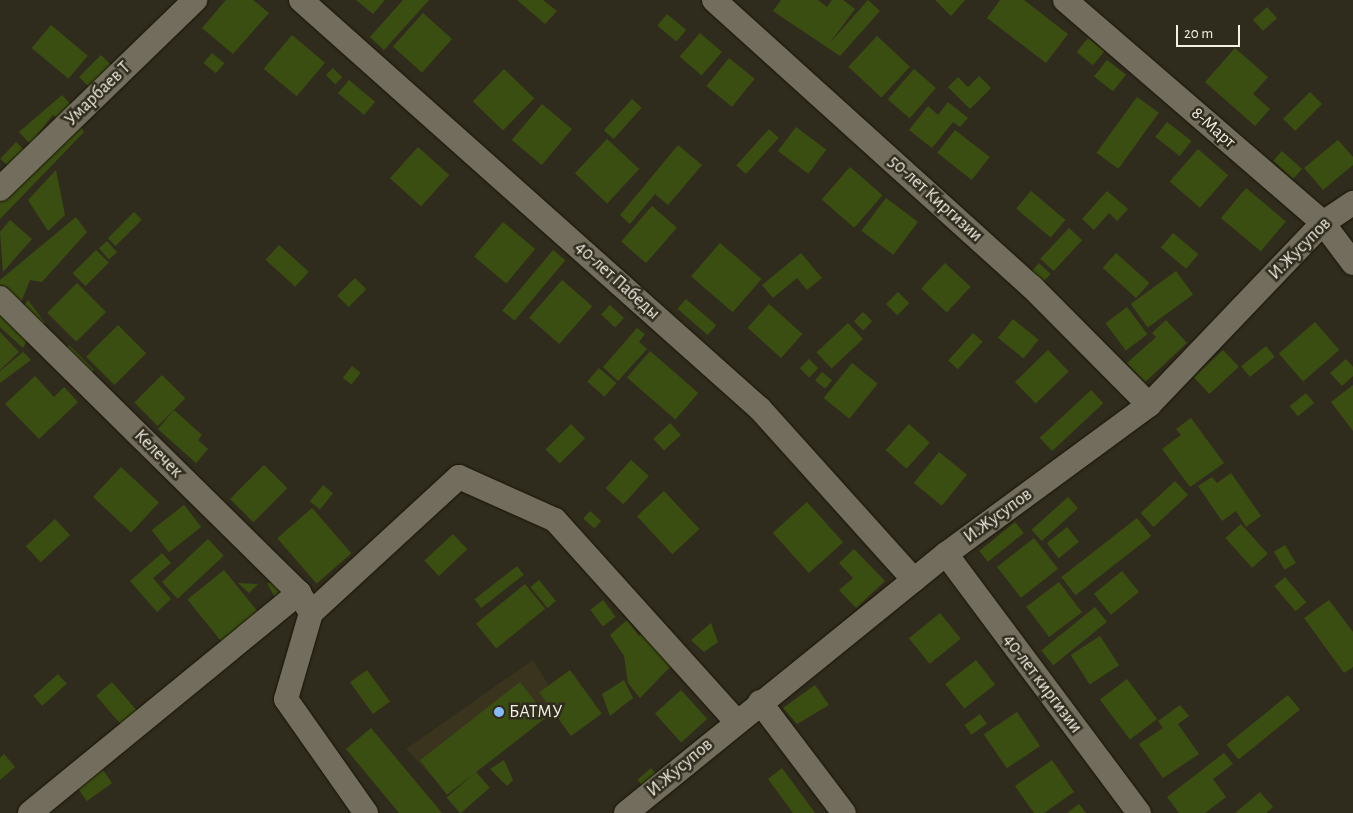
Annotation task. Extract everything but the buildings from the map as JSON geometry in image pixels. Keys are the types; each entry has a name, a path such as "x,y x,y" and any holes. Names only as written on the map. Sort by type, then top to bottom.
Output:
{"street":[{"name":"Умарбаев Т","path":"0,189 195,0"},
{"name":"40-лет Пабеды","path":"301,0 760,409 914,580"},
{"name":"50-лет Киргизии","path":"714,0 1032,286 1148,406"},
{"name":"8-Март","path":"1065,0 1323,223 1353,263"},
{"name":"И.Жусупов","path":"626,813 736,721 946,554 1148,406 1323,223 1353,203"},
{"name":"Келечек","path":"0,298 298,593 311,613"},
{"path":"366,813 286,699 311,613 459,477 555,520 736,721"},
{"name":"40-лет киргизии","path":"946,554 1138,813"},
{"path":"30,813 298,593"},
{"path":"760,702 844,813"}],"shaded area":[{"name":"БАТМУ","path":"533,660 557,699 442,787 406,749"}],"place":[{"name":"БАТМУ","path":"499,712"}]}
